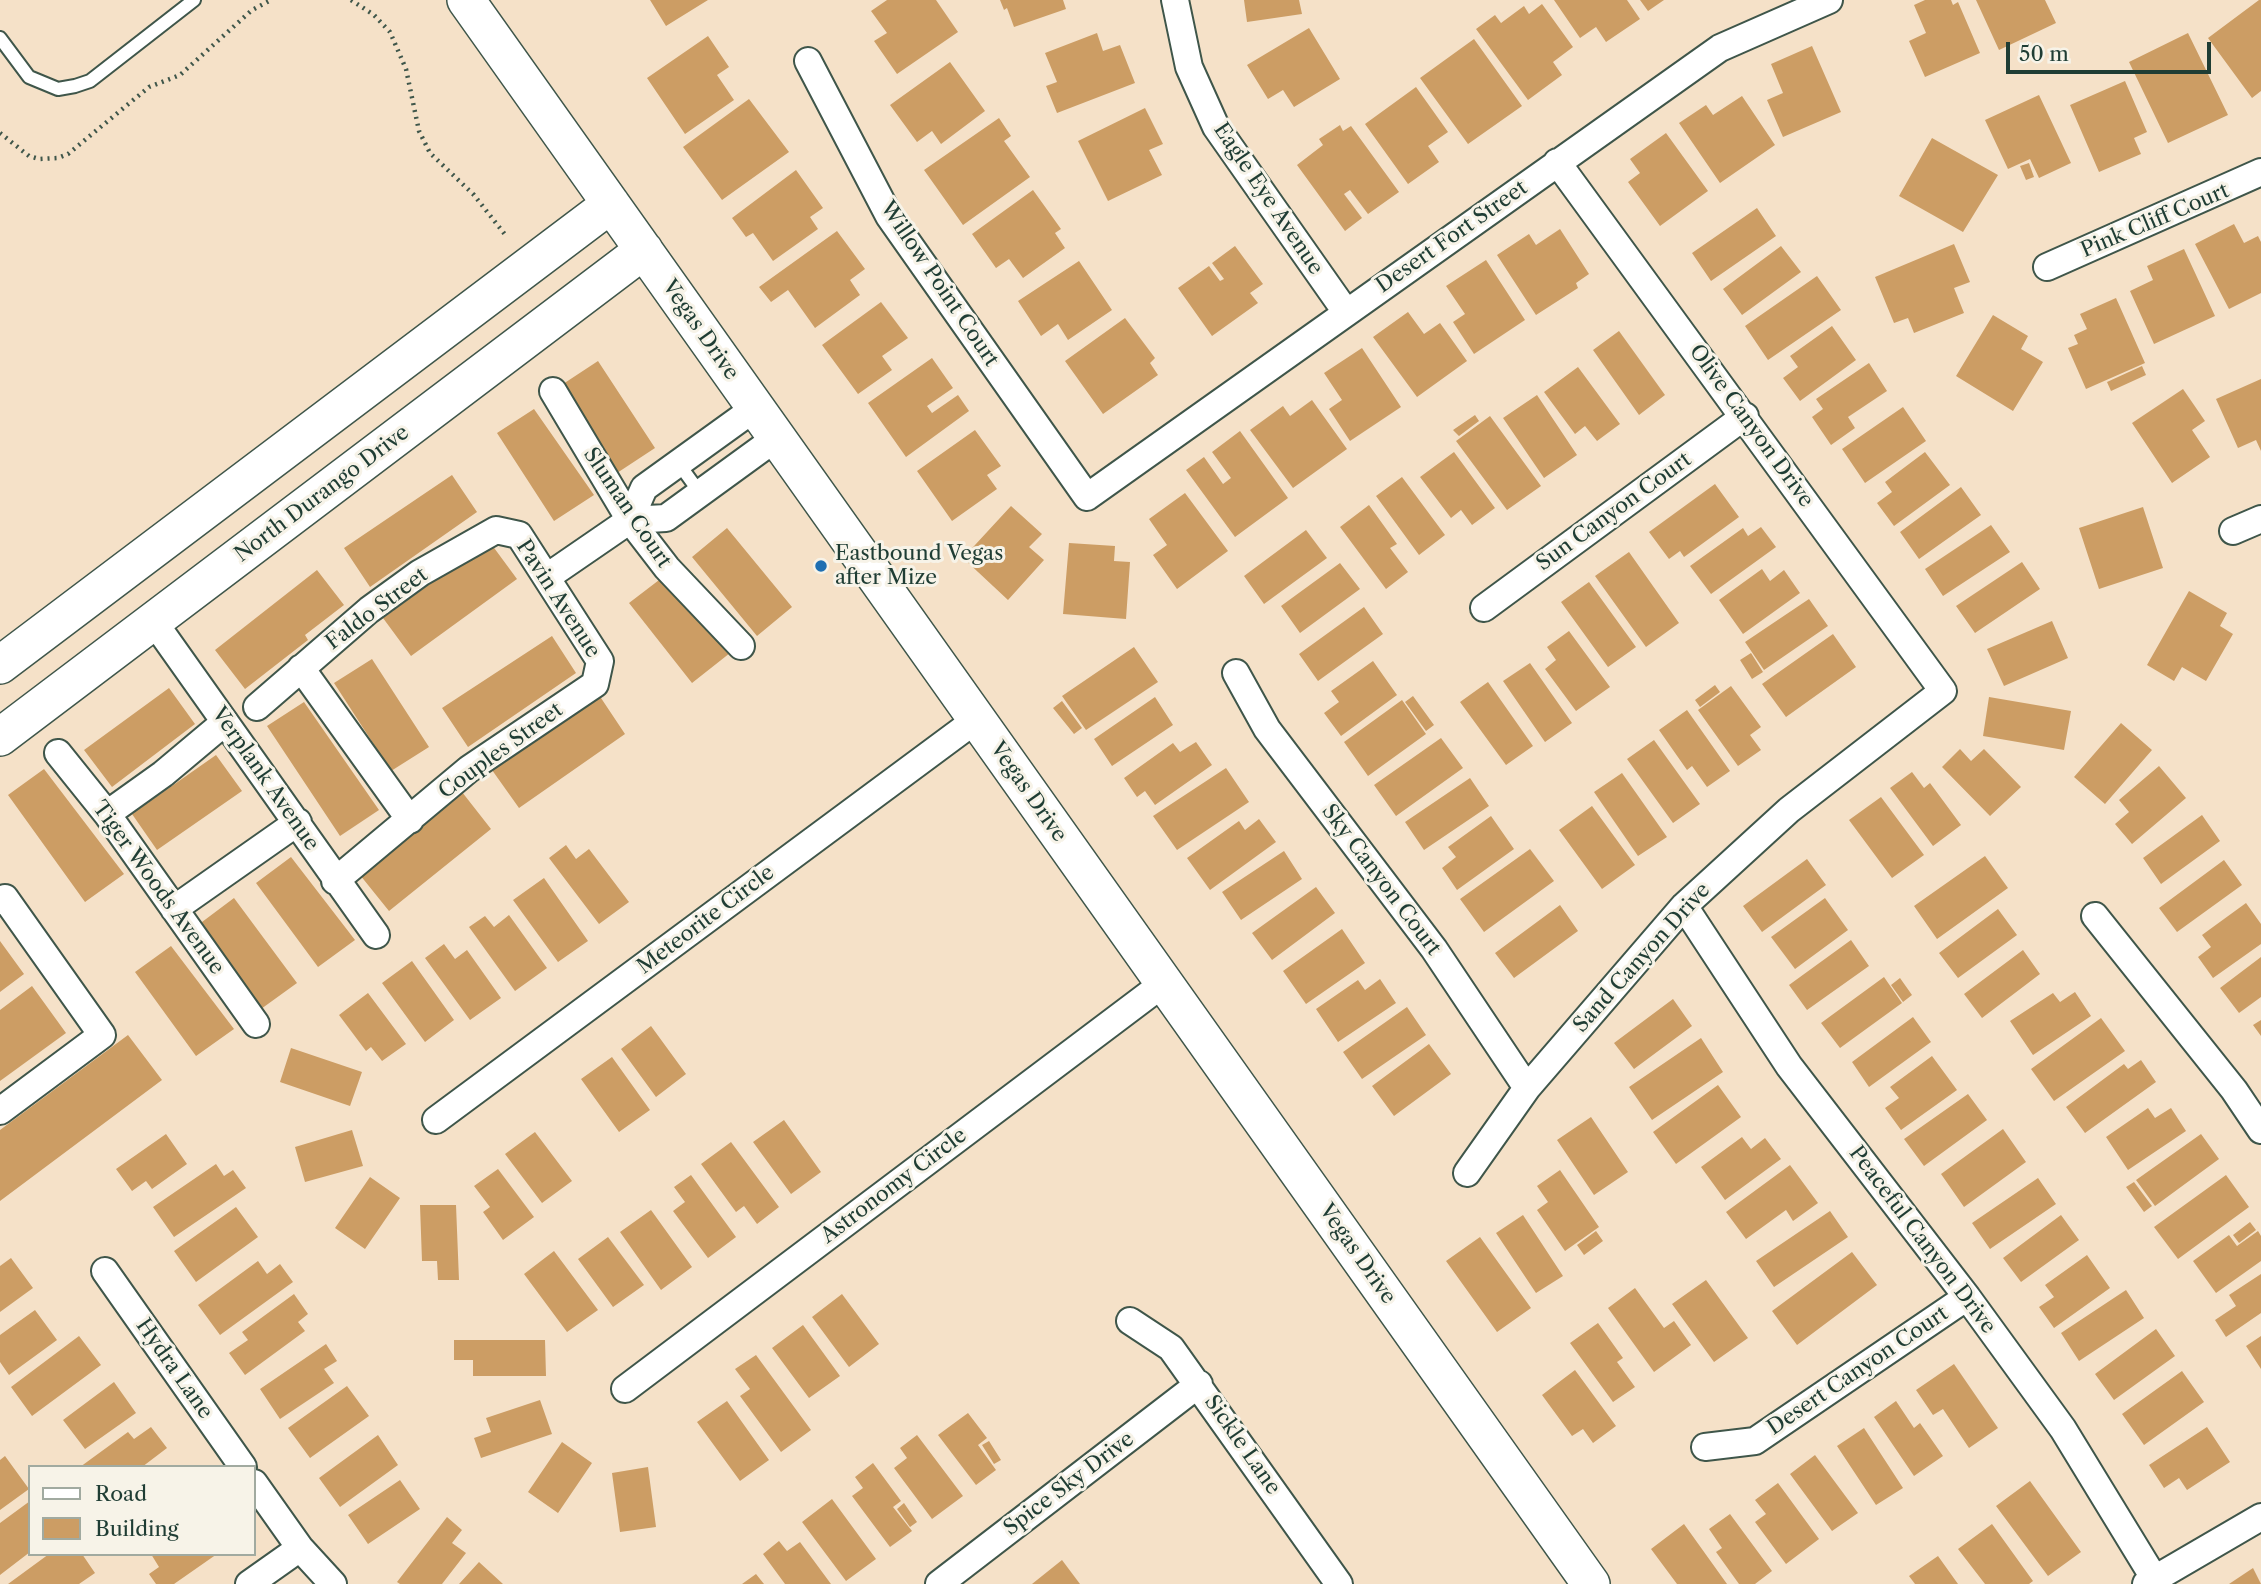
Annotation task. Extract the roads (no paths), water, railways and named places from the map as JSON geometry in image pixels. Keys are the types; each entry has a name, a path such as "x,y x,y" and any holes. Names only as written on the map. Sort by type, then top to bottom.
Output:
{"main road":[{"name":"Vegas Drive","path":"466,0 1591,1584"},
{"path":"0,665 611,204"},
{"name":"North Durango Drive","path":"0,737 644,250"}],"street":[{"name":"Eagle Eye Avenue","path":"1175,0 1189,66 1216,127 1346,313"},
{"name":"Desert Fort Street","path":"1087,497 1720,48 1829,0"},
{"name":"Willow Point Court","path":"808,61 889,216 1087,497"},
{"name":"Olive Canyon Drive","path":"1558,162 1943,691"},
{"name":"Pink Cliff Court","path":"2047,267 2261,173"},
{"name":"Sluman Court","path":"553,391 630,520 667,568 741,646"},
{"path":"630,520 644,488 755,408"},
{"name":"Sun Canyon Court","path":"1484,608 1745,416"},
{"path":"547,577 630,520 666,518 776,438"},
{"path":"2233,531 2261,519"},
{"name":"Faldo Street","path":"257,707 301,668 420,573 496,530 508,530"},
{"name":"Pavin Avenue","path":"508,530 519,535 547,577 600,661 600,673"},
{"name":"Verplank Avenue","path":"154,622 298,822 335,881 376,935"},
{"path":"301,668 410,820"},
{"name":"Couples Street","path":"335,881 469,769 595,684 600,673"},
{"name":"Sky Canyon Court","path":"1236,673 1267,729 1434,949 1527,1088"},
{"name":"Sand Canyon Drive","path":"1467,1173 1527,1088 1684,906 1789,810 1943,691"},
{"name":"Meteorite Circle","path":"436,1120 977,719"},
{"path":"107,814 163,774 225,722"},
{"name":"Tiger Woods Avenue","path":"58,753 107,814 256,1024"},
{"path":"174,909 298,822"},
{"path":"0,1111 102,1035 2,900"},
{"name":"Peaceful Canyon Drive","path":"1684,906 1789,1066 1967,1297 2063,1429 2150,1581"},
{"path":"2095,916 2234,1090 2261,1130"},
{"name":"Astronomy Circle","path":"625,1389 1164,983"},
{"name":"Hydra Lane","path":"104,1271 242,1465"},
{"name":"Desert Canyon Court","path":"1705,1447 1755,1441 1967,1297"},
{"name":"Sickle Lane","path":"1130,1321 1171,1348 1339,1584"},
{"name":"Spice Sky Drive","path":"939,1584 1199,1384"},
{"path":"256,1486 300,1548 333,1584"},
{"path":"2150,1581 2261,1517"},
{"path":"249,1584 300,1548"}],"lane":[{"path":"0,38 29,78 58,89 75,86 90,81 194,0"},
{"path":"679,464 700,493"}],"place":[{"name":"Eastbound Vegas after Mize","path":"821,566"}]}
